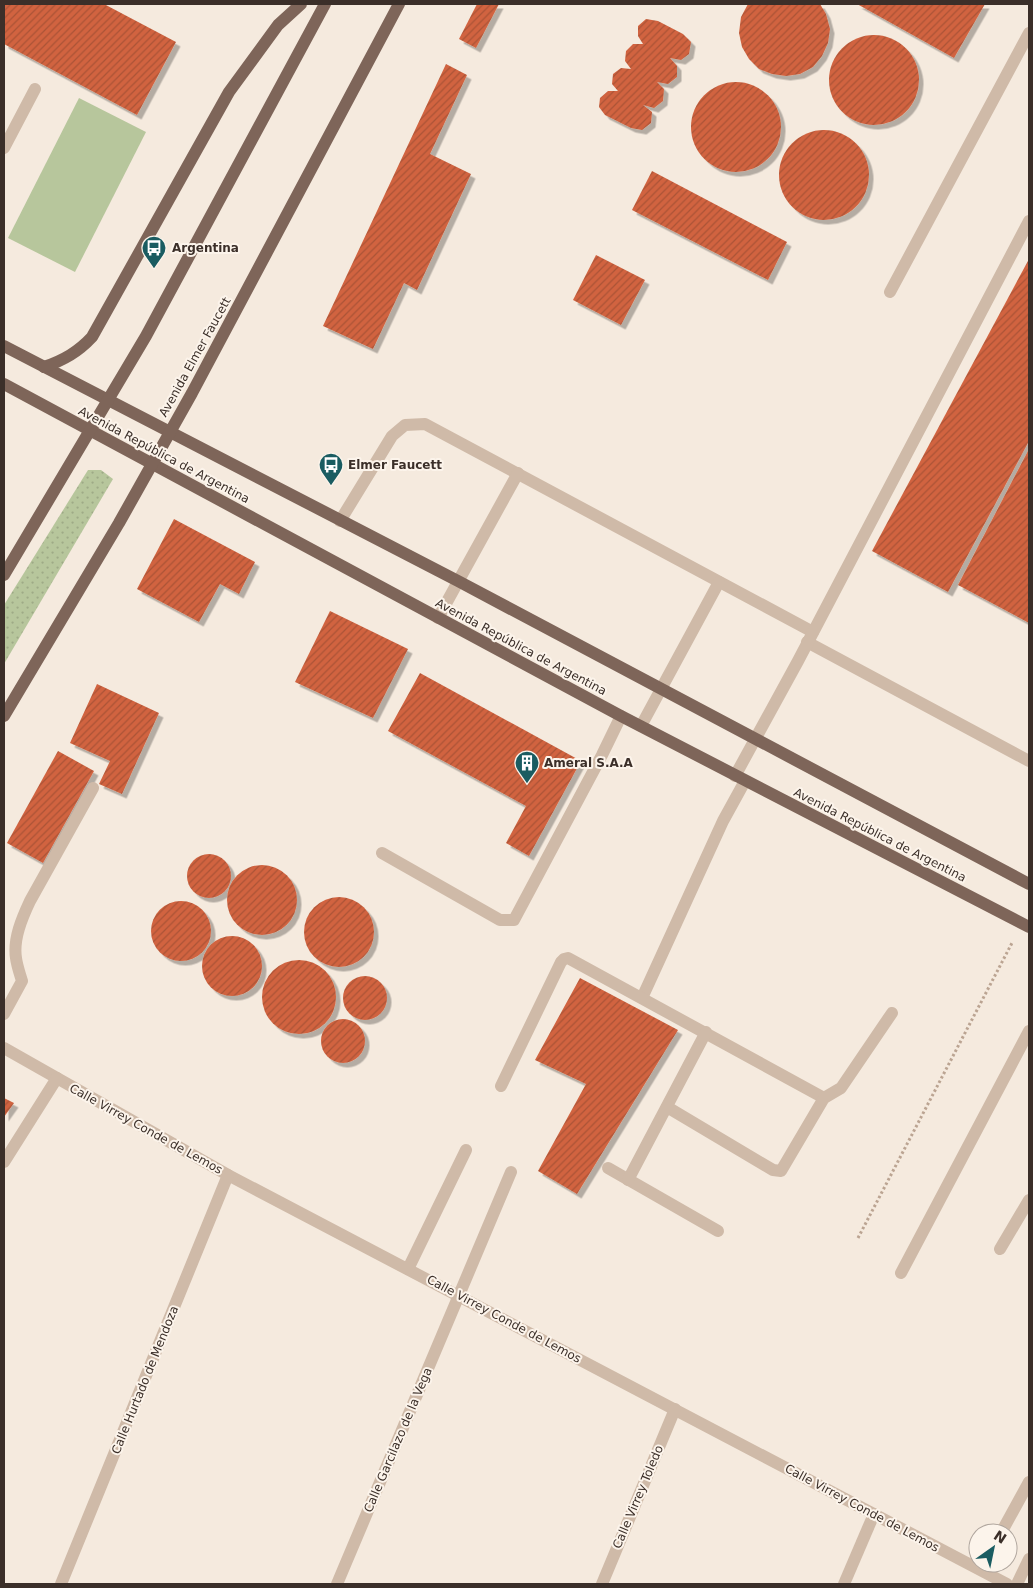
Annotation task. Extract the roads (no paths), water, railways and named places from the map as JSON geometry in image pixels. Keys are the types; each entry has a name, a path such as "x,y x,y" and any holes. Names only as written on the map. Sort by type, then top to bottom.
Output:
{"main road":[{"path":"44,367 68,357 80,349 92,337 229,92 278,24 301,4"},
{"path":"4,575 159,312 324,4"},
{"name":"Avenida Elmer Faucett","path":"4,716 119,523 170,432 399,4"},
{"name":"Avenida República de Argentina","path":"4,346 458,581 1029,884"},
{"name":"Avenida República de Argentina","path":"4,384 740,779 1026,925"}],"street":[{"path":"890,292 1029,33"},
{"path":"4,148 35,89"},
{"path":"642,998 723,822 756,739 1029,221"},
{"path":"340,521 392,436 405,425 425,424 719,582 810,637 1029,761"},
{"path":"438,618 518,474"},
{"path":"641,726 719,582"},
{"path":"382,853 500,920 514,920 621,716"},
{"path":"4,1014 22,981 15,957 22,920 30,901 93,788"},
{"path":"501,1086 564,959 568,958 824,1098"},
{"path":"666,1107 778,1172 781,1171 824,1098 841,1088 892,1014"},
{"path":"901,1273 1029,1030"},
{"path":"628,1180 706,1032"},
{"name":"Calle Virrey Conde de Lemos","path":"4,1048 228,1174 874,1514 968,1560"},
{"path":"4,1162 57,1078"},
{"path":"408,1269 466,1150"},
{"path":"608,1168 718,1231"},
{"name":"Calle Garcilazo de la Vega","path":"337,1584 511,1172"},
{"name":"Calle Hurtado de Mendoza","path":"60,1584 228,1174"},
{"path":"1000,1249 1029,1200"},
{"name":"Calle Virrey Toledo","path":"602,1584 675,1409"},
{"path":"1006,1523 1029,1482"},
{"path":"844,1584 874,1514"},
{"path":"1017,1584 1029,1559"},
{"name":"Calle Virrey Conde de Lemos","path":"991,1573 1007,1584"}],"place":[{"name":"Argentina","path":"154,269"},
{"name":"Elmer Faucett","path":"331,486"},
{"name":"Ameral S.A.A","path":"527,784"}]}
